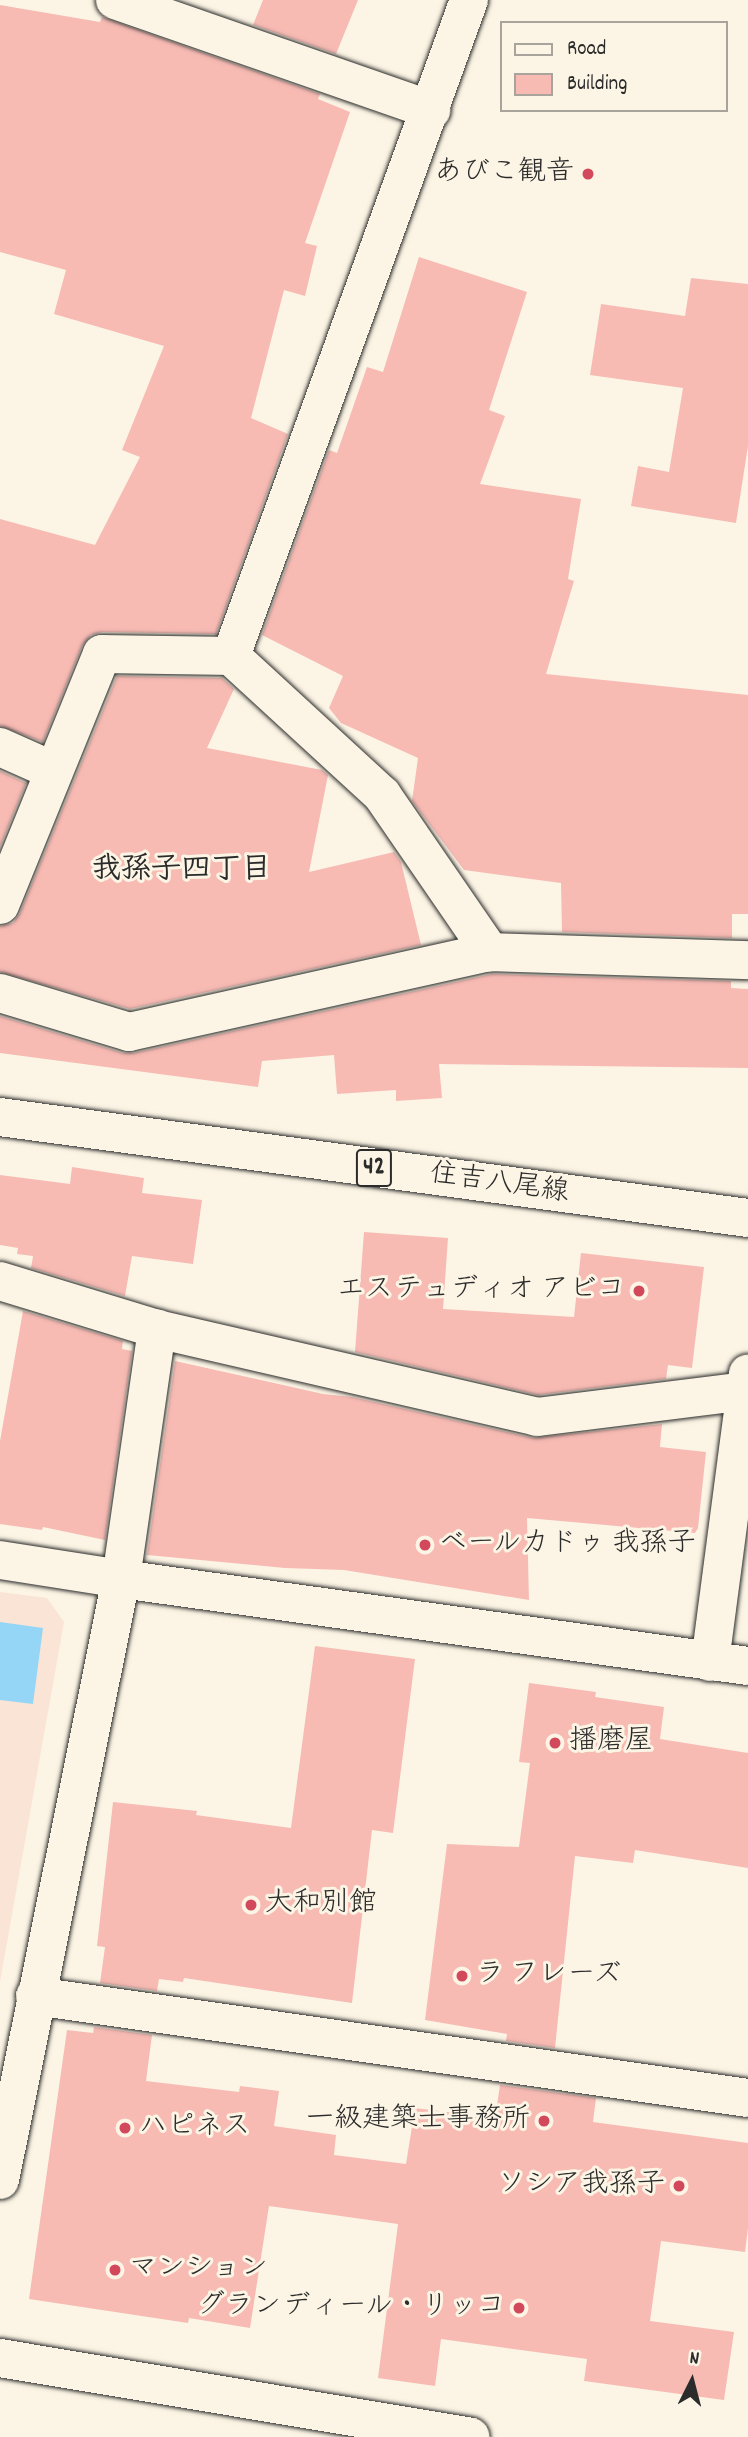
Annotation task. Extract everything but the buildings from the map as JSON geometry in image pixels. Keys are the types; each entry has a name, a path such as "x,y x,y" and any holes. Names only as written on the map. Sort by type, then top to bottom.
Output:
{"street":[{"path":"120,0 431,110"},
{"path":"231,656 469,0"},
{"path":"0,905 102,654 231,656 382,795 490,952"},
{"path":"0,747 54,772"},
{"path":"0,993 129,1032 490,952 748,960"},
{"name":"住吉八尾線","path":"0,1117 748,1218"},
{"path":"0,1280 157,1329 537,1417 747,1382 710,1662"},
{"path":"0,2180 121,1579 157,1329"},
{"path":"0,1560 748,1666"},
{"path":"35,1996 748,2098"},
{"path":"0,2358 470,2437"}],"shaded area":[{"path":"0,1592 47,1598 64,1622 0,1982"}],"water":[{"path":"0,1622 43,1628 33,1704 0,1700"}],"place":[{"name":"あびこ観音","path":"588,174"},
{"name":"エステュディオ アビコ","path":"639,1291"},
{"name":"ベールカドゥ 我孫子","path":"425,1545"},
{"name":"播磨屋","path":"555,1743"},
{"name":"大和別館","path":"251,1905"},
{"name":"ラ フレーズ","path":"462,1976"},
{"name":"一級建築士事務所","path":"544,2121"},
{"name":"ハピネス","path":"125,2128"},
{"name":"ソシア我孫子","path":"679,2186"},
{"name":"マンション","path":"115,2270"},
{"name":"グランディール・リッコ","path":"519,2308"}],"district":[{"name":"我孫子四丁目","path":"181,872"}]}
